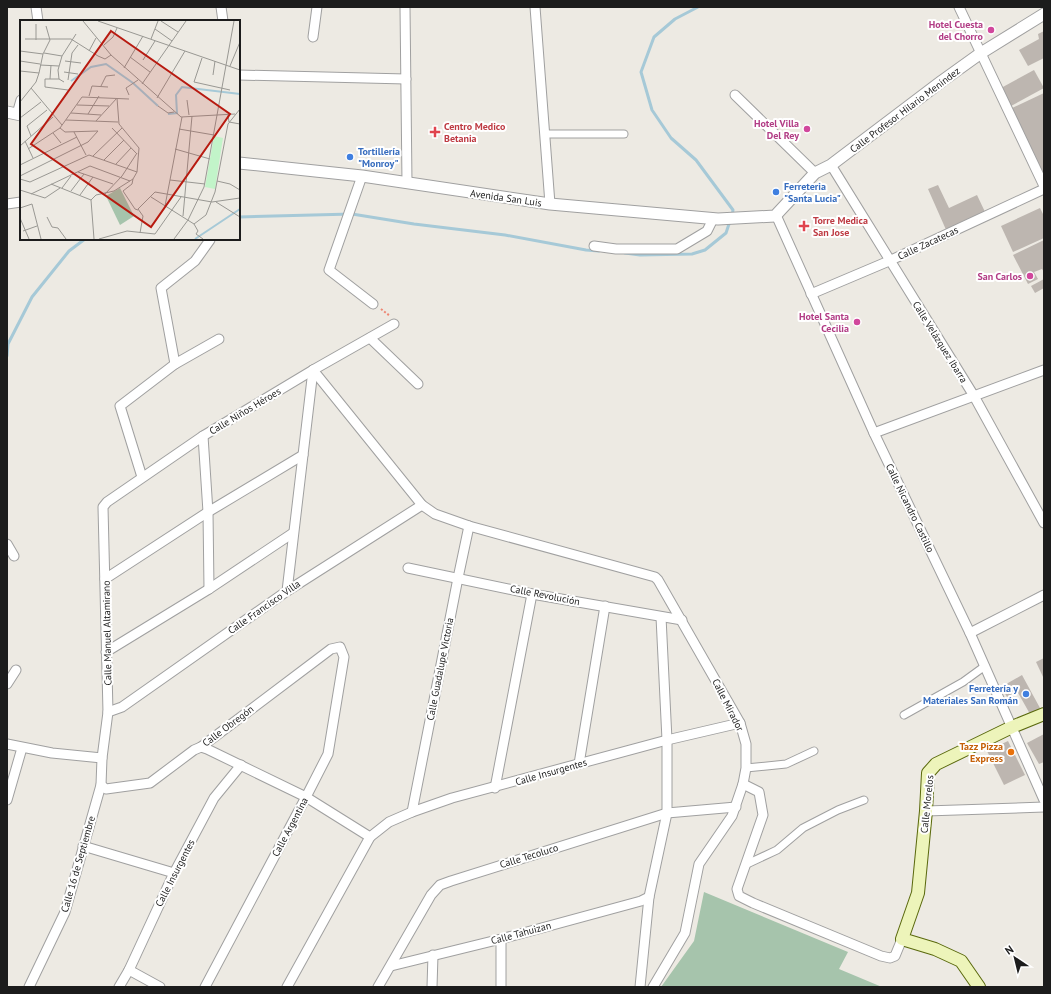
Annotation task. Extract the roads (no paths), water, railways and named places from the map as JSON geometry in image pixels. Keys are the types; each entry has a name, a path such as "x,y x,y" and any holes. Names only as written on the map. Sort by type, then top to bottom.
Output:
{"main road":[{"name":"Calle Morelos","path":"902,939 918,893 928,773 936,764 1012,727 1044,714"},
{"path":"902,939 935,949 961,960 979,987"}],"street":[{"path":"36,7 38,20"},
{"path":"221,7 222,20"},
{"path":"313,37 317,7"},
{"path":"405,7 406,183"},
{"path":"535,7 550,204"},
{"path":"959,7 1044,188"},
{"name":"Calle Profesor Hilario Menindez","path":"775,216 815,173 831,165 981,53 1044,14"},
{"path":"240,75 406,79"},
{"path":"735,95 815,173"},
{"path":"15,114 20,102"},
{"path":"545,134 624,134"},
{"name":"Avenida San Luis","path":"240,163 362,176 550,204 715,219 775,216"},
{"name":"Calle Velázquez Ibarra","path":"831,165 889,261 974,396 1044,524"},
{"path":"362,176 329,270 373,304"},
{"name":"Calle Zacatecas","path":"811,294 889,261 1044,188"},
{"path":"7,204 20,202"},
{"name":"Calle Nicandro Castillo","path":"775,216 874,432 970,633 1044,800"},
{"path":"594,246 616,249 676,249 707,231 715,219"},
{"path":"175,364 161,288 195,261 210,240"},
{"name":"Calle Niños Héroes","path":"103,507 107,502 142,477 204,436 313,370 394,324"},
{"path":"370,338 418,384"},
{"path":"142,477 120,406 175,364 219,339"},
{"path":"287,591 313,370"},
{"path":"313,370 422,505 435,514 470,526"},
{"path":"874,432 1044,370"},
{"path":"204,436 208,512 209,589"},
{"path":"106,578 208,512 303,455"},
{"name":"Calle Francisco Villa","path":"108,712 122,707 287,591 422,505"},
{"name":"Calle Manuel Altamirano","path":"102,758 108,712 106,578 103,507"},
{"name":"Calle Mirador","path":"470,526 655,577 682,620 740,724 746,744 746,768 736,807 732,816 699,864 686,933 653,987"},
{"name":"Calle Guadalupe Victoria","path":"412,812 458,578 470,526"},
{"path":"106,652 209,589 293,533"},
{"path":"7,544 14,556"},
{"name":"Calle Revolución","path":"408,568 532,594 682,620"},
{"path":"495,788 532,594"},
{"path":"970,633 1044,595"},
{"path":"579,764 605,606"},
{"path":"640,987 649,897 667,813 667,740 661,617"},
{"name":"Calle Obregón","path":"101,785 106,789 150,783 194,750 201,747 331,649 340,647 344,657"},
{"name":"Calle Argentina","path":"205,987 328,754 344,657"},
{"path":"904,715 963,682 985,666"},
{"path":"7,684 16,670"},
{"name":"Calle Insurgentes","path":"370,837 389,822 452,798 495,788 667,740 740,724"},
{"path":"7,744 52,753 102,758"},
{"path":"201,747 242,765 306,797 370,837 287,987"},
{"path":"7,800 22,748"},
{"path":"746,768 786,764 814,751"},
{"name":"Calle 16 de Septiembre","path":"29,987 65,912 101,785 102,758"},
{"name":"Calle Insurgentes","path":"119,987 129,970 174,873 214,798 242,765"},
{"path":"743,784 759,792 763,815 738,888 739,896 881,956 890,958 895,956 902,939"},
{"path":"747,864 777,850 803,828 838,810 864,800"},
{"name":"Calle Tecoluco","path":"378,987 431,896 440,885 458,878 667,813 736,807"},
{"path":"926,811 1044,807"},
{"path":"83,846 174,873"},
{"name":"Calle Tahuizan","path":"391,966 501,939 641,901 649,897"},
{"path":"500,987 501,939"},
{"path":"432,987 433,955"},
{"path":"129,970 160,987"}],"waterway":[{"path":"698,7 675,19 654,37 641,72 652,110 671,138 696,160 733,210 732,216"},
{"path":"240,217 352,214 414,224 505,235 599,251"},
{"path":"625,253 640,255 692,254 705,250 726,233 730,221"},
{"path":"7,356 8,344 32,297 69,251 84,240"}],"place":[{"name":"Hotel Cuesta del Chorro","path":"991,30"},
{"name":"Hotel Villa Del Rey","path":"807,129"},
{"name":"Centro Medico Betania","path":"435,132"},
{"name":"Tortillería \"Monroy\"","path":"350,157"},
{"name":"Ferreteria \"Santa Lucia\"","path":"776,192"},
{"name":"Torre Medica San Jose","path":"804,226"},
{"name":"San Carlos","path":"1030,276"},
{"name":"Hotel Santa Cecilia","path":"857,322"},
{"name":"Ferretería y Materiales San Román","path":"1026,694"},
{"name":"Tazz Pizza Express","path":"1011,752"}]}
